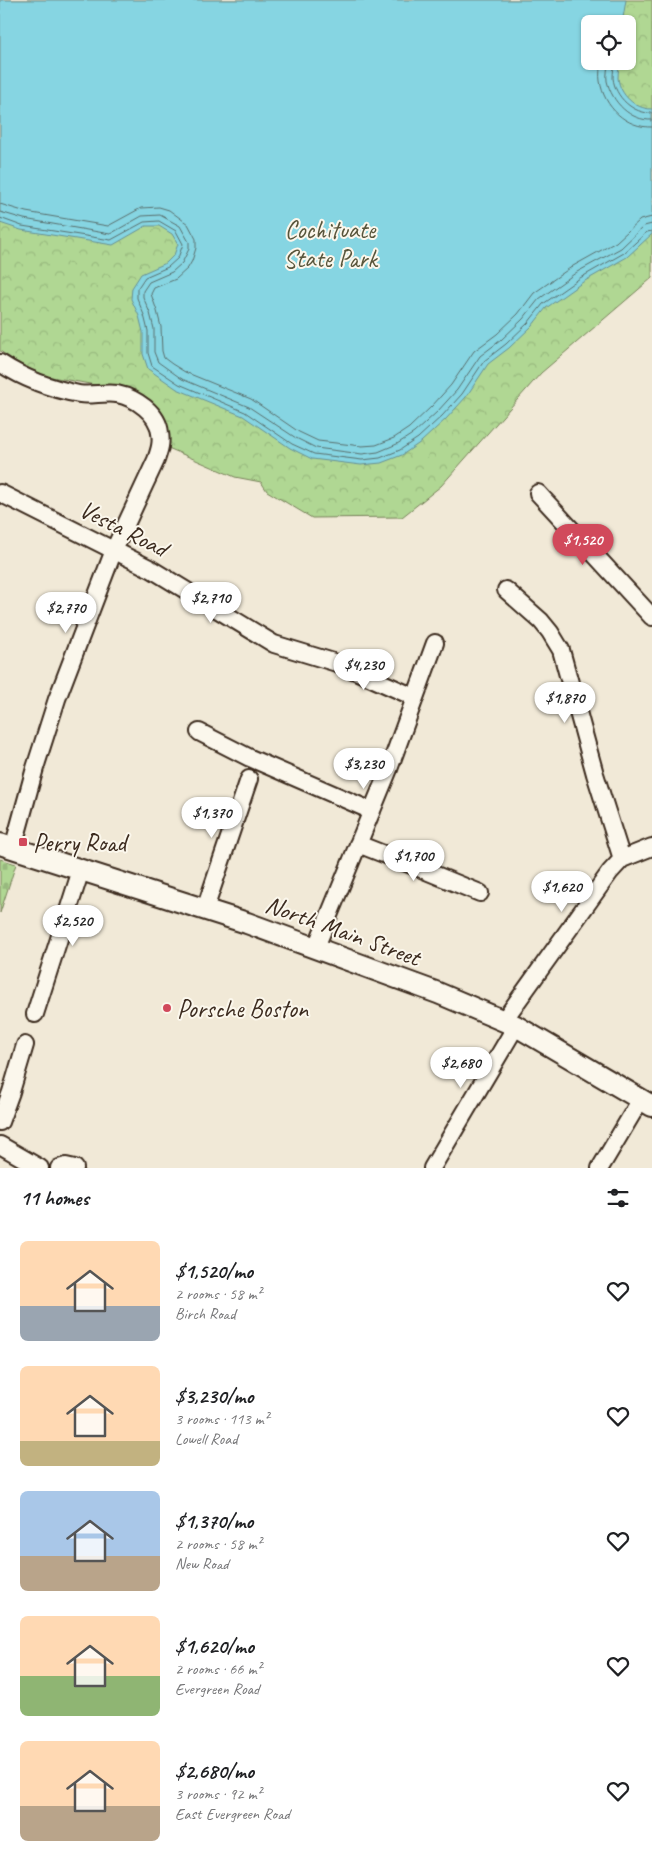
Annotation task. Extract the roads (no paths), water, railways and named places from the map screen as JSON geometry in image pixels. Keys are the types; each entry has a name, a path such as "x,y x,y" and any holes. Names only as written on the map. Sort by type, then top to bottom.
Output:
{"main road":[{"name":"North Main Street","path":"6,846 205,909 316,947 429,990 510,1023 647,1102"}],"street":[{"path":"0,363 24,376 70,392 122,396 142,405 158,424 161,441 156,460 114,550 54,708 35,768 6,846"},
{"name":"Vesta Road","path":"0,493 165,577 274,644 340,664 414,697"},
{"path":"538,493 652,617"},
{"path":"506,590 541,621 561,650 595,774 622,859"},
{"path":"316,947 372,811 435,643"},
{"path":"199,732 250,758 372,811"},
{"path":"205,909 249,779"},
{"path":"358,844 423,869 480,894"},
{"path":"432,1168 510,1023 610,872 622,859 652,847"},
{"path":"35,1014 81,870"},
{"path":"0,1122 25,1045"},
{"path":"600,1168 647,1102"},
{"path":"0,1145 40,1168"},
{"path":"59,1168 66,1166 75,1168"}],"water":[{"name":"Cochituate State Park","path":"0,0 626,0 624,15 581,15 581,70 618,70 619,84 629,100 640,107 652,109 652,234 627,257 583,282 546,308 532,326 509,348 488,364 466,397 446,419 421,442 402,455 381,463 361,465 312,459 290,448 243,416 177,389 148,369 143,354 143,332 139,316 131,299 132,288 141,274 166,263 174,255 178,244 172,234 159,226 146,226 113,245 21,230 0,223"}],"place":[{"name":"Perry Road","path":"23,842"},
{"name":"Porsche Boston","path":"167,1008"}]}
